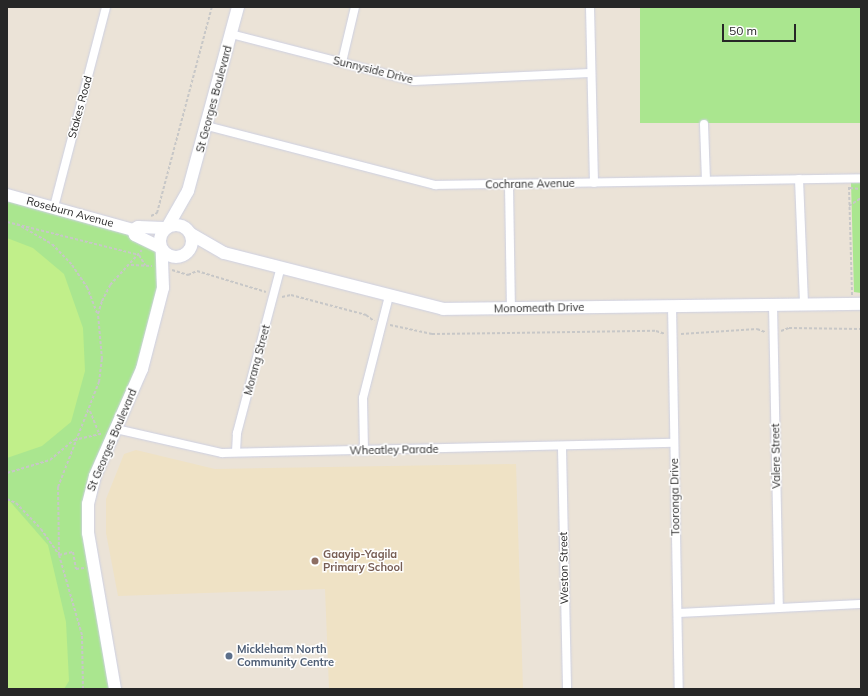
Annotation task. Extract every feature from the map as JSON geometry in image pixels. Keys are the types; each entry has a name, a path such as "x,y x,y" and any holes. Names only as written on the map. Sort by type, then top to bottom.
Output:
{"street":[{"name":"Stakes Road","path":"54,207 106,7"},
{"name":"St Georges Boulevard","path":"166,227 188,191 207,126 238,7"},
{"path":"342,62 355,7"},
{"path":"590,7 590,73 594,183"},
{"name":"Sunnyside Drive","path":"231,34 414,81 590,73"},
{"path":"704,124 706,180"},
{"name":"Cochrane Avenue","path":"207,126 429,184 594,183 861,178"},
{"path":"799,179 804,303"},
{"path":"509,184 511,309"},
{"name":"St Georges Boulevard","path":"188,191 189,232"},
{"name":"Roseburn Avenue","path":"7,195 133,230 148,227 166,227"},
{"path":"178,224 189,232 192,245 184,255 171,256 161,249 166,227 178,224"},
{"name":"Roseburn Avenue","path":"133,230 135,235 161,249"},
{"name":"Monomeath Drive","path":"189,232 224,253"},
{"name":"St Georges Boulevard","path":"115,689 94,566 88,504 95,476 142,369 163,288 161,249"},
{"name":"Monomeath Drive","path":"184,255 224,253 443,309 804,303 856,304"},
{"name":"St Georges Boulevard","path":"163,288 184,255"},
{"name":"Morang Street","path":"236,452 237,433 281,267"},
{"path":"364,451 363,398 389,296"},
{"name":"Valere Street","path":"773,304 779,608"},
{"name":"Tooronga Drive","path":"672,306 679,689"},
{"name":"Wheatley Parade","path":"114,434 213,452 562,448 674,443"},
{"name":"Weston Street","path":"562,448 567,689"},
{"path":"678,613 861,604"}],"path":[{"path":"148,227 150,217 157,213 212,7"},
{"path":"849,178 849,206 856,304"},
{"path":"849,188 861,188"},
{"path":"849,206 861,198"},
{"path":"7,222 139,255 145,265"},
{"path":"15,223 36,232 72,265 87,286 98,314 102,359 90,411 74,440 58,487 59,555 82,635 83,689"},
{"path":"98,314 110,285 139,255 147,241"},
{"path":"90,411 100,433"},
{"path":"7,473 50,460 74,440 100,433 114,434"},
{"path":"7,498 16,503 41,529 59,555"},
{"path":"59,555 73,552 76,569 94,566"}],"shaded area":[{"name":"Gaayip-Yagila Primary School","path":"136,450 215,469 516,464 523,689 329,689 325,589 118,596 106,533 106,499 124,454"}],"green space":[{"path":"640,7 861,7 861,123 640,123"},
{"path":"851,183 861,183 861,293 854,292"},
{"path":"7,195 133,230 160,247 164,264 142,369 88,504 115,689 7,689"},
{"path":"7,238 33,248 64,274 83,328 85,371 71,422 42,446 7,458"},
{"path":"7,498 48,545 66,622 69,681 64,689 7,689"}],"place":[{"name":"Gaayip-Yagila Primary School","path":"315,561"},
{"name":"Mickleham North Community Centre","path":"229,656"}]}
